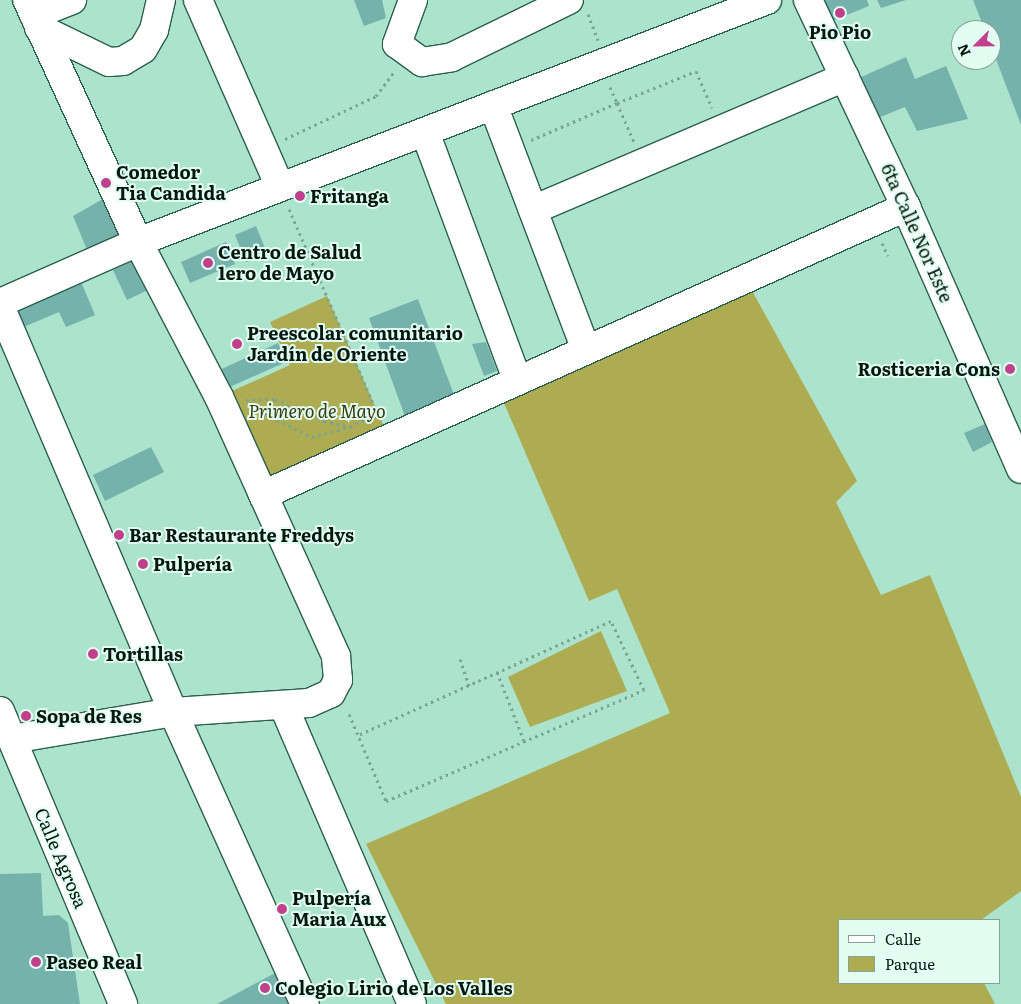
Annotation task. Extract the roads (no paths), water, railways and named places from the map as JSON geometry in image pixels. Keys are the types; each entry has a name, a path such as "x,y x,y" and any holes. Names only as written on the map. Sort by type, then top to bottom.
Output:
{"street":[{"path":"34,14 72,0"},
{"path":"34,14 109,62 122,61 143,49 154,30 161,0"},
{"path":"198,0 280,188"},
{"path":"413,0 397,44 422,62 452,57 577,4"},
{"path":"305,1004 173,712 0,304 138,242 767,0"},
{"name":"6ta Calle Nor Este","path":"808,0 906,207 1021,469"},
{"path":"11,757 173,712 284,707 322,700 338,680 336,656 220,400 138,242 34,14"},
{"path":"533,210 845,76"},
{"path":"494,105 586,350"},
{"path":"425,132 517,380"},
{"path":"263,495 906,207"},
{"path":"284,707 405,1002"},
{"name":"Calle Agrosa","path":"0,711 11,757 123,1004"}],"place":[{"name":"Pio Pio","path":"840,13"},
{"name":"Comedor Tia Candida","path":"106,183"},
{"name":"Fritanga","path":"300,196"},
{"name":"Centro de Salud 1ero de Mayo","path":"208,263"},
{"name":"Preescolar comunitario Jardín de Oriente","path":"237,344"},
{"name":"Rosticeria Cons","path":"1010,369"},
{"name":"Bar Restaurante Freddys","path":"119,535"},
{"name":"Pulpería","path":"143,564"},
{"name":"Tortillas","path":"93,654"},
{"name":"Sopa de Res","path":"26,716"},
{"name":"Pulpería Maria Aux","path":"282,909"},
{"name":"Paseo Real","path":"36,962"},
{"name":"Colegio Lirio de Los Valles","path":"265,988"}],"park label":[{"name":"Primero de Mayo","path":"317,411"}]}
